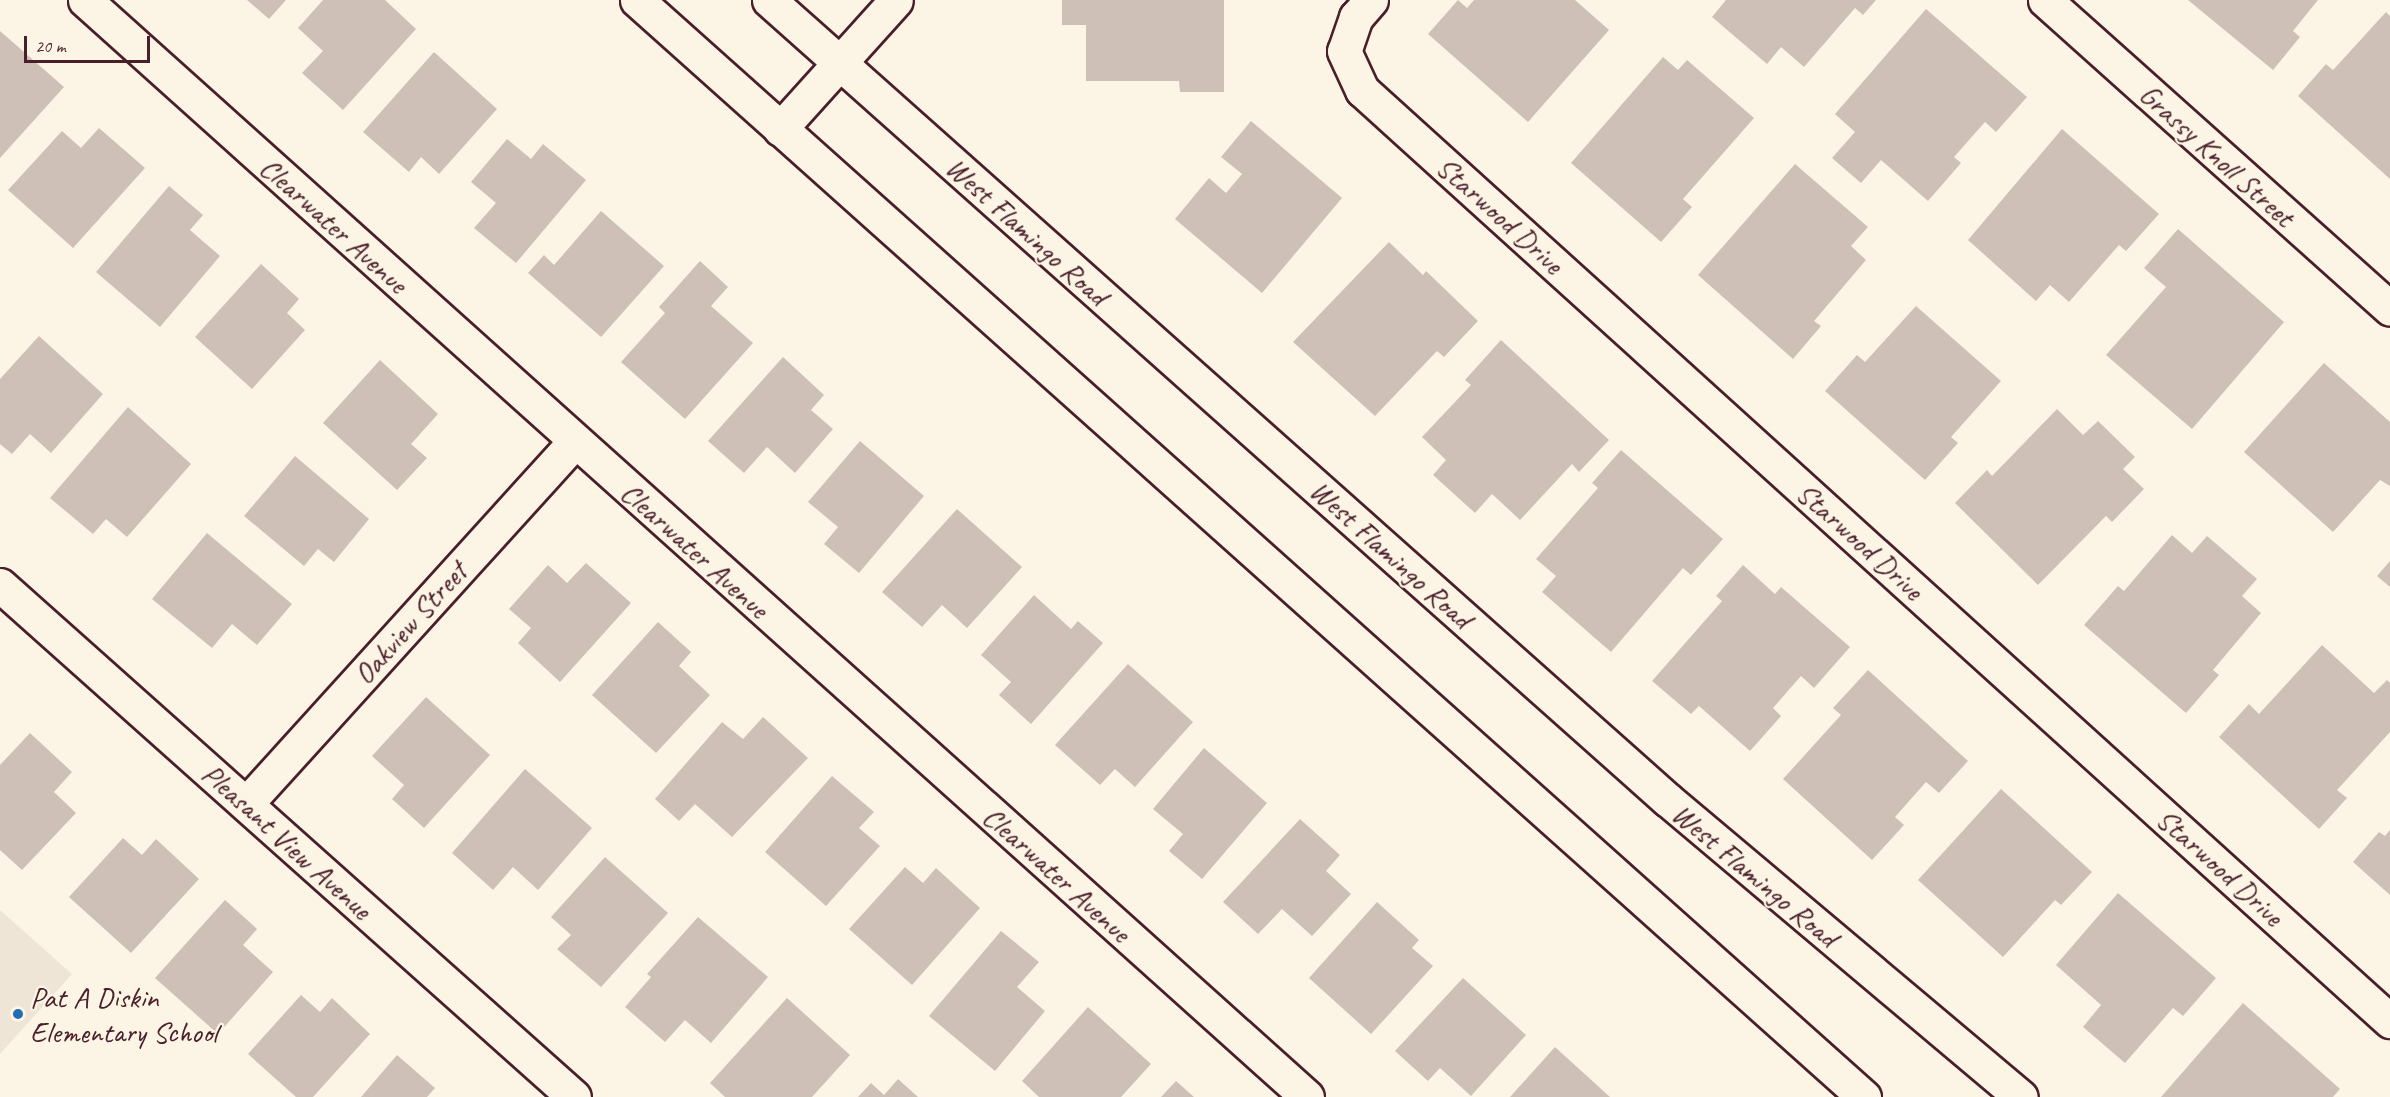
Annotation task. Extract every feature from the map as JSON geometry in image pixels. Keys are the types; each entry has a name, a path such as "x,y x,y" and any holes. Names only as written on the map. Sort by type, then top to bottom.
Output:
{"street":[{"name":"Clearwater Avenue","path":"85,0 574,442 1308,1097"},
{"path":"637,0 1864,1097"},
{"name":"West Flamingo Road","path":"769,0 1668,800 2021,1097"},
{"path":"780,129 896,0"},
{"name":"Starwood Drive","path":"1371,0 1356,17 1344,51 1362,90 2390,1021"},
{"name":"Grassy Knoll Street","path":"2045,0 2390,309"},
{"name":"Oakview Street","path":"246,804 574,442"},
{"name":"Pleasant View Avenue","path":"0,585 574,1097"}],"shaded area":[{"name":"Pat A Diskin Elementary School","path":"0,910 72,974 0,1054"}],"building":[{"path":"247,0 286,0 269,19"},
{"path":"323,0 385,0 416,29 343,110 302,73 323,51 298,28"},
{"path":"1062,0 1224,0 1224,92 1180,92 1179,81 1086,81 1086,25 1062,25"},
{"path":"1458,0 1467,8 1474,0 1575,0 1609,30 1528,122 1428,34"},
{"path":"1726,0 1876,0 1863,15 1855,8 1804,67 1781,47 1767,64 1712,17"},
{"path":"2188,0 2318,0 2293,31 2300,37 2273,70"},
{"path":"1926,9 2027,97 1996,132 1985,122 1954,157 1961,163 1928,201 1881,160 1861,183 1832,158 1855,132 1835,114"},
{"path":"2386,12 2390,16 2390,179 2298,96 2326,64 2333,70"},
{"path":"0,31 64,87 0,158"},
{"path":"434,52 497,109 439,174 421,157 409,172 363,132"},
{"path":"1663,57 1678,70 1687,60 1754,118 1683,199 1692,207 1661,242 1571,163"},
{"path":"1251,121 1342,198 1262,293 1175,219 1209,178 1226,193 1242,174 1221,157"},
{"path":"99,128 145,168 73,248 8,190 62,131 81,148"},
{"path":"2062,129 2159,214 2126,251 2119,245 2069,302 2050,285 2036,301 1968,240"},
{"path":"507,139 531,159 543,144 586,180 516,263 474,228 496,203 471,182"},
{"path":"1795,164 1868,227 1851,246 1866,260 1814,321 1821,326 1793,359 1698,275"},
{"path":"169,186 203,215 190,230 220,256 160,327 96,272"},
{"path":"601,211 664,266 601,337 528,273 544,255 554,265"},
{"path":"2178,229 2284,322 2192,429 2106,355 2166,287 2144,268"},
{"path":"1389,242 1423,275 1426,271 1478,321 1444,357 1437,351 1375,416 1293,342"},
{"path":"700,261 728,287 711,306 753,343 685,419 621,362 665,313 659,307"},
{"path":"261,264 299,299 287,313 305,330 252,389 195,337"},
{"path":"1916,306 2001,381 1951,437 1958,443 1925,480 1825,391 1857,355 1865,362"},
{"path":"39,336 103,394 51,453 30,434 12,454 0,444 0,379"},
{"path":"1501,340 1609,440 1579,472 1572,464 1520,520 1492,494 1475,513 1433,475 1446,460 1422,437 1471,385 1465,380"},
{"path":"783,357 824,395 811,410 833,429 795,473 767,447 744,473 708,441"},
{"path":"380,360 438,414 411,444 427,458 397,490 323,423"},
{"path":"2324,363 2390,422 2390,486 2380,480 2333,532 2244,452"},
{"path":"128,407 191,464 127,537 106,519 93,534 50,498"},
{"path":"2057,409 2083,435 2098,421 2135,457 2123,469 2144,489 2112,522 2106,516 2038,585 1955,503 1987,470 1992,476"},
{"path":"860,441 924,496 859,573 824,544 838,527 808,502"},
{"path":"1621,450 1723,539 1691,575 1683,568 1611,652 1542,592 1556,576 1536,559 1598,488 1592,483"},
{"path":"295,456 369,519 334,562 318,549 304,566 244,516"},
{"path":"957,509 1022,567 967,628 942,605 922,627 882,592"},
{"path":"207,533 292,604 257,645 232,624 212,648 152,599"},
{"path":"2172,535 2192,553 2207,536 2257,579 2242,596 2261,613 2213,670 2219,675 2186,713 2084,625 2118,586 2124,591"},
{"path":"2390,561 2390,587 2377,576"},
{"path":"586,563 631,603 560,682 518,643 531,628 509,609 548,565 567,583"},
{"path":"1743,565 1775,594 1781,587 1850,647 1814,688 1801,676 1773,708 1781,716 1750,751 1699,706 1691,714 1652,681 1722,601 1716,596"},
{"path":"1034,595 1071,629 1078,621 1103,643 1031,724 999,695 1011,682 981,655"},
{"path":"658,622 691,652 679,666 710,695 656,753 592,695"},
{"path":"2322,645 2374,693 2387,680 2390,683 2390,732 2337,790 2347,798 2319,829 2219,737 2249,704 2259,714"},
{"path":"1128,664 1193,722 1135,787 1115,769 1100,785 1055,745"},
{"path":"1868,670 1968,761 1939,793 1926,782 1895,817 1904,825 1872,860 1783,779 1841,715 1833,708"},
{"path":"426,697 490,755 424,828 392,799 404,785 372,756"},
{"path":"763,717 808,758 732,837 695,804 679,821 655,799 722,722 743,739"},
{"path":"30,733 72,772 54,792 76,813 22,870 0,850 0,765"},
{"path":"1204,748 1267,803 1202,879 1169,851 1183,834 1153,809"},
{"path":"525,769 592,828 538,890 513,867 493,890 452,853"},
{"path":"832,776 874,812 859,828 880,846 826,906 765,852"},
{"path":"2001,789 2092,872 2061,905 2055,900 2003,957 1918,880"},
{"path":"1300,819 1340,855 1326,871 1351,894 1312,936 1282,909 1258,934 1223,902"},
{"path":"2390,830 2390,895 2353,862 2379,832 2385,836"},
{"path":"123,838 142,855 156,839 199,879 131,953 69,897"},
{"path":"605,857 668,913 601,987 557,949 571,935 551,917"},
{"path":"905,867 923,883 936,868 980,908 912,985 849,929"},
{"path":"2118,893 2216,978 2183,1016 2173,1008 2125,1063 2083,1027 2101,1005 2056,965"},
{"path":"225,900 257,929 243,945 273,972 218,1034 155,978"},
{"path":"1377,902 1419,940 1412,948 1433,966 1371,1034 1309,978"},
{"path":"698,917 768,977 711,1043 685,1020 665,1042 625,1007 651,977 647,974"},
{"path":"1001,931 1039,962 1017,987 1045,1011 995,1071 929,1016"},
{"path":"1463,978 1526,1035 1471,1096 1440,1068 1428,1081 1395,1051"},
{"path":"301,995 320,1012 332,998 370,1034 313,1097 296,1097 248,1054"},
{"path":"787,998 850,1055 812,1097 725,1097 710,1083"},
{"path":"2243,1003 2340,1089 2333,1097 2161,1097"},
{"path":"1088,1007 1151,1064 1121,1097 1039,1097 1022,1081"},
{"path":"1555,1047 1610,1097 1510,1097"},
{"path":"397,1055 435,1088 427,1097 361,1097"},
{"path":"898,1079 918,1097 858,1097 871,1083 884,1095"},
{"path":"1176,1081 1194,1097 1161,1097"}],"place":[{"name":"Pat A Diskin Elementary School","path":"18,1014"}]}
